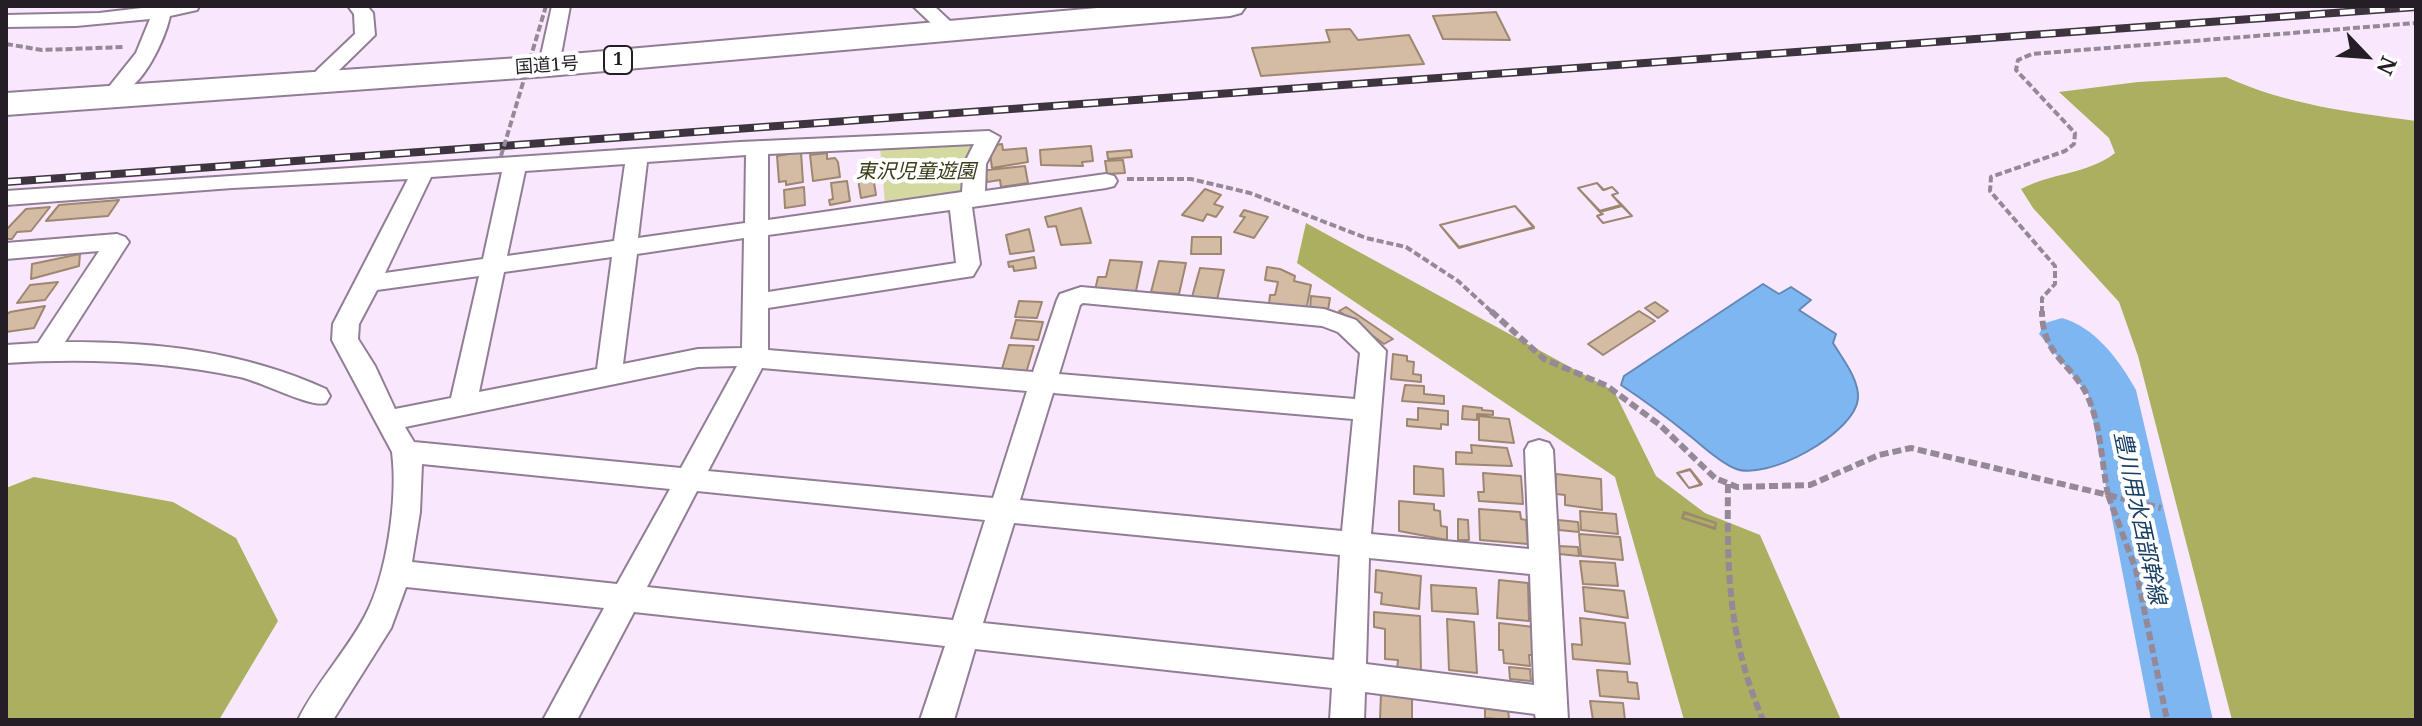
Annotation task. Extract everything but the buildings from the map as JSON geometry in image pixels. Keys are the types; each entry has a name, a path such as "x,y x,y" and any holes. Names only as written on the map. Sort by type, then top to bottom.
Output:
{"highway":[{"name":"国道1号","path":"6,95 551,55 931,14 1102,6"},
{"name":"国道1号","path":"6,106 548,66 1230,6"}],"street":[{"path":"6,21 86,20 190,6"},
{"path":"324,74 365,35 363,13 357,6"},
{"path":"551,55 561,6"},
{"path":"118,88 146,57 161,12"},
{"path":"10,203 232,181 422,172 508,161 637,157 989,137 974,167 967,198 968,264 964,270 755,302"},
{"path":"560,720 755,357 757,148"},
{"path":"609,375 637,157"},
{"path":"463,404 495,265 508,161"},
{"path":"315,720 374,630 390,595 395,573 406,512 409,473 406,452 380,407 362,366 345,340 346,324 422,172"},
{"path":"368,283 1106,181"},
{"path":"6,251 117,242 47,350"},
{"path":"937,720 1069,300 1081,295 1324,318 1347,326 1373,351 1355,546 1347,720"},
{"path":"6,354 47,350 157,357 263,372 317,396"},
{"path":"390,420 698,358 755,357 1367,410"},
{"path":"395,573 1350,676 1552,711 1539,450"},
{"path":"406,452 1545,563"}],"path":[{"path":"508,161 546,6"},
{"path":"2167,720 2136,570 2108,495 2091,404 2083,388 2052,352 2042,331 2042,298 2055,284 2055,266 1990,191 1991,177 2004,170 2063,154 2074,144 2075,133 2016,70 2018,60 2032,54 2416,23"},
{"path":"6,44 42,50 151,47"},
{"path":"1106,181 1191,179 1250,193 1366,238 1406,247 1458,281 1544,359 1607,386 1660,425 1715,478 1728,483 1760,489 1810,485 1879,455 1911,448 2161,508"},
{"path":"1728,483 1727,568 1740,660 1763,720"}],"green space":[{"path":"2226,77 2296,101 2416,121 2416,720 2232,720 2138,356 2119,302 2033,208 2021,189 2093,165 2115,153 2109,138 2059,92 2138,82"},
{"name":"東沢児童遊園","path":"982,142 967,190 885,203 880,147"},
{"path":"1306,223 1614,391 1656,476 1705,513 1760,535 1841,720 1684,720 1615,477 1297,263"},
{"path":"34,477 173,502 236,538 278,621 219,720 6,720 6,488"}],"water":[{"path":"1763,284 1779,294 1791,287 1811,300 1799,310 1836,334 1833,343 1853,376 1858,398 1853,412 1842,426 1807,452 1786,462 1748,471 1722,462 1621,385 1624,376"}],"waterway":[{"name":"豊川用水西部幹線","path":"2062,334 2090,361 2112,390 2182,720"}],"railway":[{"path":"6,182 2416,7"}]}
